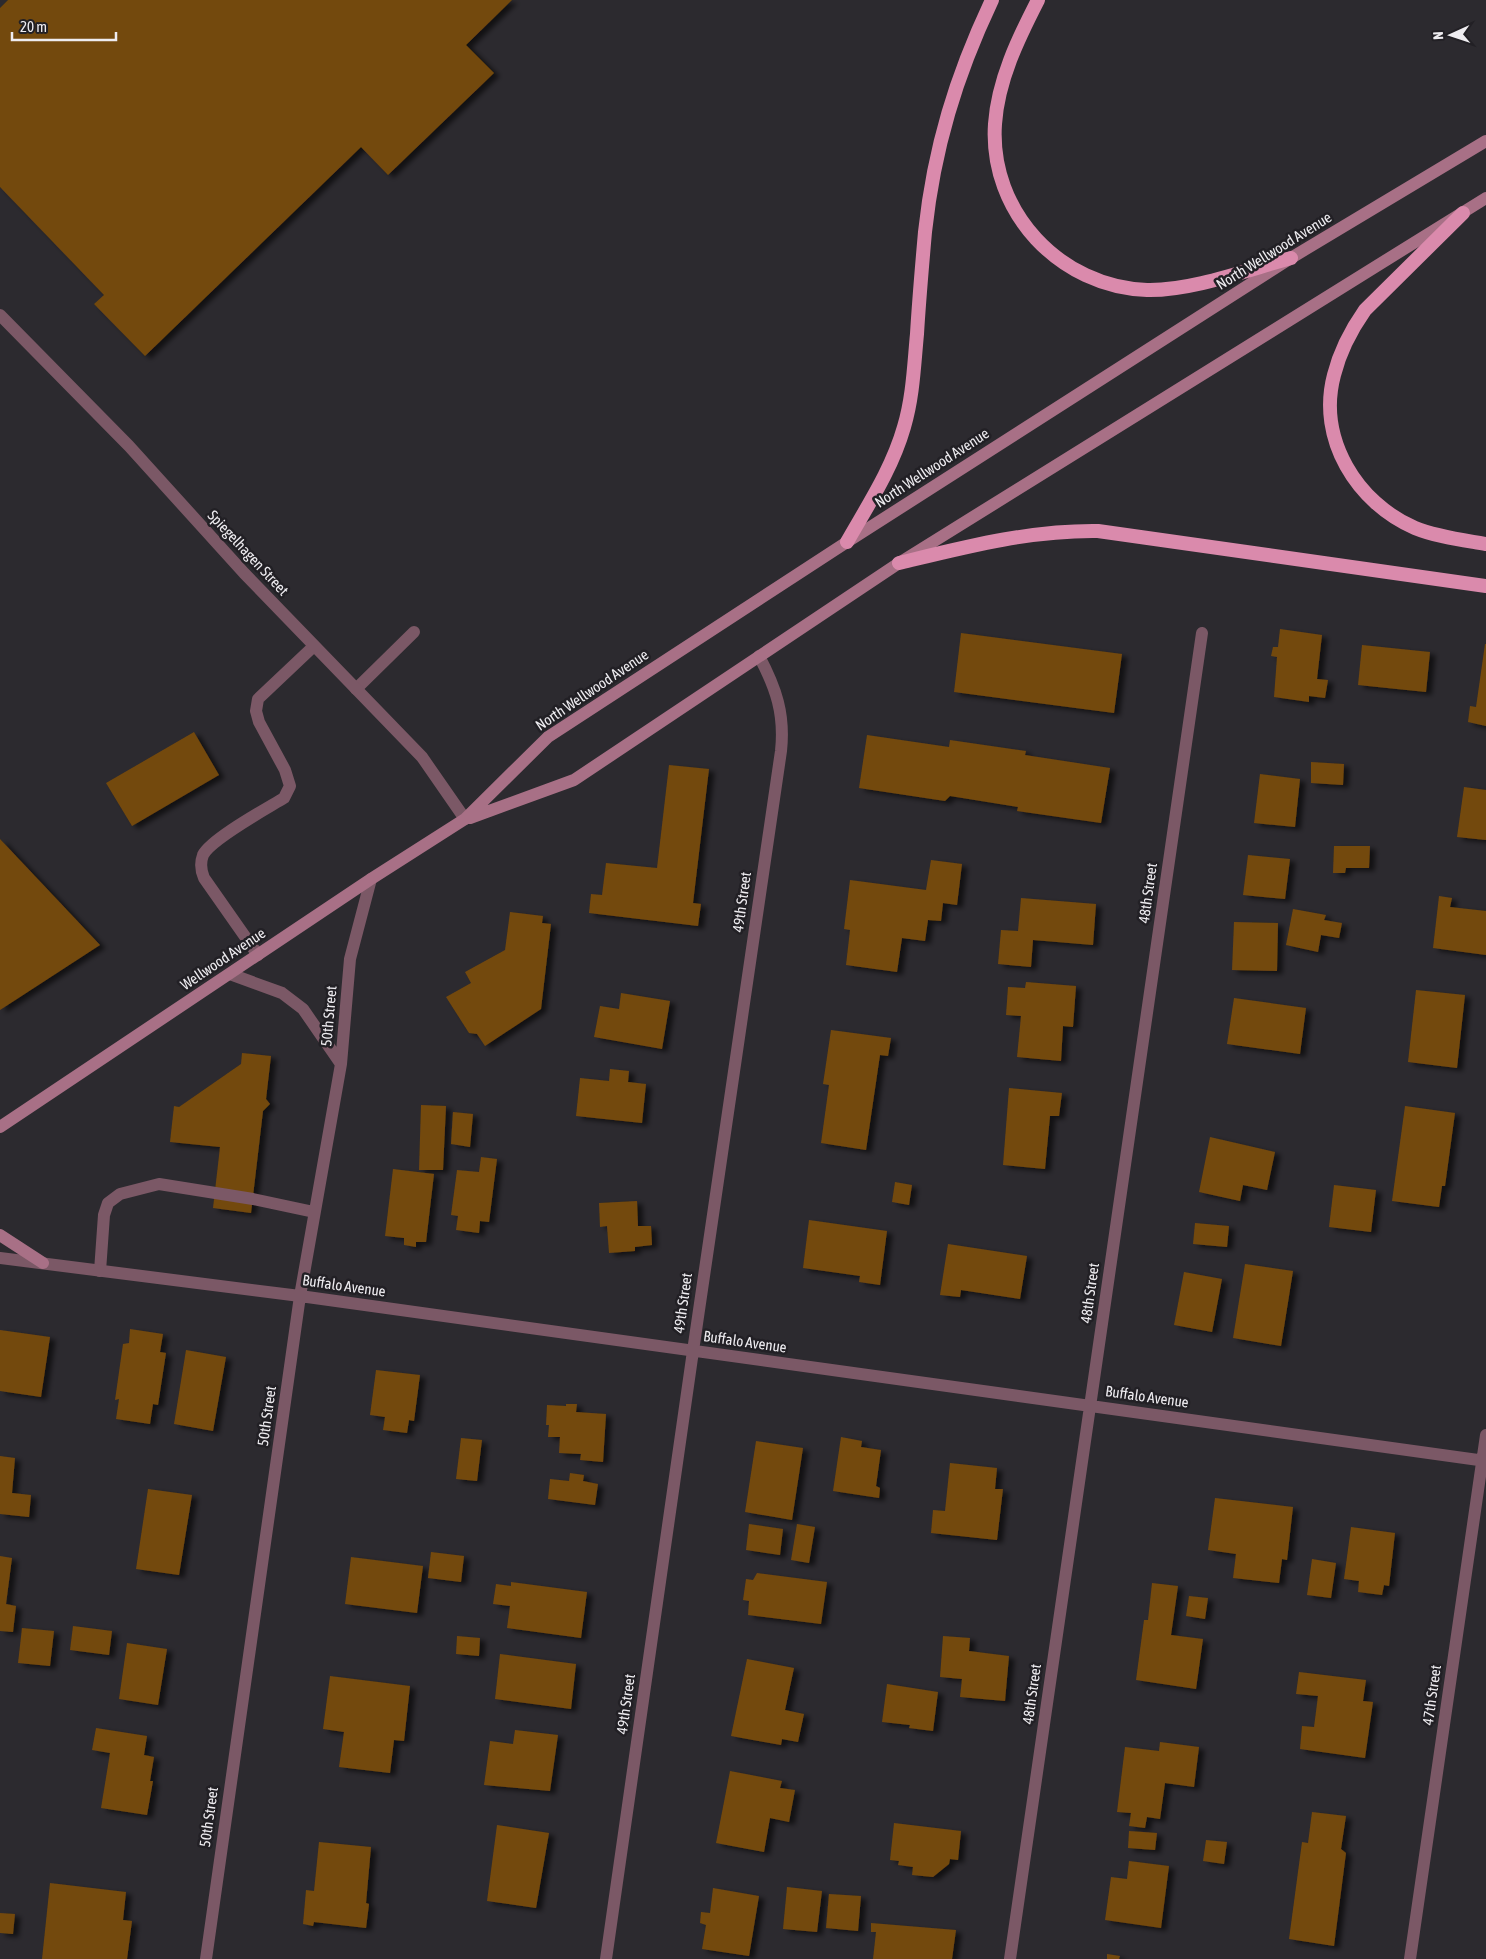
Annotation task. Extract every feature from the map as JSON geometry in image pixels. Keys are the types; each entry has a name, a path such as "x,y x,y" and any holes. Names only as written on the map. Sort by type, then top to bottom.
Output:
{"highway":[{"path":"846,542 882,483 904,428 912,381 926,223 937,155 962,69 992,0"},
{"path":"1038,0 1010,60 1002,84 995,125 995,146 1003,185 1020,220 1032,237 1062,262 1080,273 1112,284 1145,290 1162,290 1194,284 1290,258"},
{"path":"1463,213 1365,310 1342,351 1333,377 1331,414 1334,432 1345,464 1354,481 1381,508 1414,528 1486,544"},
{"path":"899,563 1018,536 1054,532 1098,531 1486,586"}],"main road":[{"name":"North Wellwood Avenue","path":"465,819 548,737 846,542 1290,258 1483,143"},
{"path":"465,819 574,780 899,563 1486,198"},
{"name":"Wellwood Avenue","path":"0,1127 371,879 465,819"},
{"path":"0,1235 43,1263"}],"street":[{"name":"Spiegelhagen Street","path":"0,315 128,446 244,573 422,756 465,819"},
{"path":"356,689 414,632"},
{"name":"48th Street","path":"1010,1959 1202,633"},
{"path":"258,955 204,878 201,868 203,855 215,842 284,798 290,786 285,770 259,722 256,711 258,699 314,646"},
{"name":"49th Street","path":"606,1959 693,1351 782,751 782,719 779,704 771,680 758,656"},
{"name":"50th Street","path":"206,1959 300,1296 341,1064 350,959 371,879"},
{"path":"230,974 282,994 303,1009 341,1064"},
{"path":"100,1271 104,1215 108,1204 120,1194 159,1184 314,1212"},
{"name":"Buffalo Avenue","path":"0,1258 300,1296 1484,1461"},
{"name":"47th Street","path":"1410,1959 1484,1461 1486,1435"}],"building":[{"path":"8,0 512,0 466,45 494,73 388,175 361,147 145,356 94,304 104,295 0,187 0,8"},
{"path":"1280,629 1322,635 1317,679 1328,680 1325,698 1309,696 1309,702 1274,697 1277,657 1271,656 1273,647 1278,647"},
{"path":"961,633 1122,654 1114,713 954,692"},
{"path":"1485,644 1486,726 1468,722 1470,706 1476,707"},
{"path":"1362,645 1430,652 1426,692 1358,685"},
{"path":"194,732 219,775 132,826 106,783"},
{"path":"867,735 949,747 950,740 1026,751 1025,755 1110,768 1101,823 1017,811 1018,807 950,796 945,801 859,788"},
{"path":"1311,762 1344,764 1343,785 1311,783"},
{"path":"669,765 709,769 693,903 701,904 698,926 589,913 591,894 602,895 606,863 657,868"},
{"path":"1260,774 1300,779 1295,827 1254,823"},
{"path":"1464,787 1486,790 1486,840 1457,837"},
{"path":"0,839 100,945 0,1010"},
{"path":"1334,846 1370,846 1369,868 1346,868 1345,873 1333,873"},
{"path":"1248,855 1290,859 1285,899 1243,895"},
{"path":"931,860 962,864 957,905 943,903 941,921 928,920 925,941 902,938 897,972 846,965 850,930 844,929 850,880 926,890"},
{"path":"1439,896 1452,898 1450,907 1486,911 1486,955 1433,948"},
{"path":"1021,898 1096,904 1093,945 1033,940 1031,967 998,964 1001,930 1018,931"},
{"path":"1293,909 1326,915 1324,920 1342,923 1339,938 1321,935 1318,952 1286,945"},
{"path":"510,912 543,916 542,923 551,924 541,1009 485,1046 477,1034 469,1033 446,997 471,983 465,972 505,950"},
{"path":"1234,922 1278,923 1277,971 1232,970"},
{"path":"1026,982 1076,986 1073,1027 1063,1026 1061,1061 1017,1057 1021,1016 1006,1015 1008,987 1025,988"},
{"path":"1416,990 1465,995 1457,1068 1408,1062"},
{"path":"621,993 670,1001 662,1049 594,1037 600,1006 619,1009"},
{"path":"1234,998 1306,1008 1300,1054 1227,1044"},
{"path":"831,1030 891,1038 888,1056 880,1055 866,1150 821,1143 829,1085 823,1084"},
{"path":"242,1053 271,1056 266,1099 270,1104 263,1111 251,1213 213,1208 220,1147 170,1142 174,1106 179,1107 241,1064"},
{"path":"610,1069 629,1071 628,1082 646,1084 642,1123 576,1116 580,1078 609,1081"},
{"path":"1009,1088 1062,1093 1059,1116 1050,1116 1045,1169 1003,1165"},
{"path":"421,1105 446,1106 443,1170 419,1170"},
{"path":"1405,1106 1455,1113 1445,1186 1442,1186 1439,1207 1392,1201"},
{"path":"453,1112 473,1114 470,1147 451,1144"},
{"path":"1210,1137 1275,1152 1267,1190 1243,1185 1240,1201 1199,1192"},
{"path":"481,1157 497,1159 489,1222 480,1221 479,1233 456,1230 458,1216 451,1215 457,1170 479,1172"},
{"path":"393,1169 434,1174 426,1242 416,1242 416,1247 404,1245 404,1238 385,1236"},
{"path":"895,1182 912,1185 909,1205 892,1202"},
{"path":"1334,1185 1376,1190 1371,1232 1329,1227"},
{"path":"637,1201 638,1226 651,1226 652,1245 635,1247 635,1251 609,1253 607,1226 600,1227 599,1203"},
{"path":"809,1220 887,1231 880,1285 859,1282 860,1276 803,1268"},
{"path":"1195,1223 1229,1226 1227,1247 1193,1244"},
{"path":"948,1244 1027,1256 1020,1299 961,1290 960,1297 940,1295"},
{"path":"1245,1264 1293,1271 1281,1346 1233,1338"},
{"path":"1184,1272 1222,1279 1212,1332 1174,1325"},
{"path":"130,1329 163,1334 160,1352 166,1353 158,1405 153,1404 150,1424 116,1419 119,1399 115,1400 123,1344 129,1343"},
{"path":"0,1330 50,1337 41,1397 0,1391"},
{"path":"186,1350 226,1357 213,1431 174,1424"},
{"path":"376,1370 420,1375 414,1421 409,1420 407,1433 383,1430 385,1417 370,1415"},
{"path":"566,1404 577,1404 576,1412 606,1414 603,1462 580,1460 581,1454 559,1453 560,1437 548,1437 549,1425 546,1425 547,1405 566,1406"},
{"path":"841,1437 862,1441 861,1447 881,1450 876,1486 880,1488 879,1498 833,1491"},
{"path":"461,1438 482,1440 477,1481 456,1479"},
{"path":"756,1441 803,1448 792,1520 745,1512"},
{"path":"0,1456 15,1458 12,1493 31,1495 29,1517 0,1514"},
{"path":"950,1463 997,1468 995,1489 1003,1489 997,1540 931,1533 933,1510 945,1511"},
{"path":"570,1473 584,1475 583,1481 598,1484 595,1505 548,1499 550,1479 569,1481"},
{"path":"148,1489 192,1495 179,1575 136,1569"},
{"path":"1215,1498 1293,1507 1287,1560 1282,1559 1279,1583 1233,1578 1236,1554 1208,1550"},
{"path":"749,1524 783,1529 780,1555 746,1550"},
{"path":"797,1524 815,1527 809,1563 791,1560"},
{"path":"1351,1527 1395,1533 1389,1586 1384,1585 1382,1595 1358,1592 1359,1581 1344,1579"},
{"path":"431,1552 464,1556 461,1582 428,1578"},
{"path":"0,1556 12,1558 6,1604 16,1606 13,1632 0,1631"},
{"path":"351,1557 423,1566 417,1613 345,1604"},
{"path":"1312,1559 1336,1563 1331,1598 1307,1595"},
{"path":"757,1573 827,1582 821,1624 748,1615 749,1601 743,1600 746,1579 753,1580"},
{"path":"511,1582 587,1592 581,1638 507,1628 510,1606 493,1604 496,1584 511,1586"},
{"path":"1152,1583 1178,1586 1171,1635 1203,1639 1196,1689 1136,1680 1144,1620 1148,1620"},
{"path":"1189,1596 1208,1598 1205,1619 1186,1616"},
{"path":"73,1626 112,1631 109,1655 70,1650"},
{"path":"22,1628 54,1631 50,1666 18,1663"},
{"path":"457,1636 480,1638 479,1656 456,1654"},
{"path":"943,1636 970,1638 969,1651 1009,1656 1005,1701 960,1697 962,1679 940,1677"},
{"path":"127,1643 167,1649 158,1705 119,1699"},
{"path":"500,1654 576,1664 571,1709 495,1699"},
{"path":"747,1659 794,1668 785,1710 804,1714 798,1742 782,1739 781,1745 731,1736"},
{"path":"1299,1672 1366,1680 1363,1701 1373,1702 1365,1758 1300,1749 1302,1726 1314,1727 1318,1696 1296,1694"},
{"path":"330,1676 410,1686 404,1741 394,1740 390,1773 339,1767 344,1732 323,1729"},
{"path":"887,1684 938,1692 933,1731 909,1728 910,1725 882,1722"},
{"path":"96,1728 147,1736 144,1755 154,1757 150,1781 153,1781 147,1815 101,1808 110,1753 92,1750"},
{"path":"515,1730 558,1735 550,1791 484,1785 490,1741 513,1744"},
{"path":"1160,1742 1199,1747 1194,1787 1165,1783 1160,1819 1147,1817 1145,1828 1129,1826 1131,1813 1117,1812 1125,1747 1159,1751"},
{"path":"730,1771 782,1781 780,1788 795,1790 789,1822 770,1818 764,1852 716,1843"},
{"path":"1312,1812 1346,1816 1341,1849 1346,1853 1334,1946 1289,1939 1302,1842 1308,1843"},
{"path":"894,1823 961,1831 958,1860 950,1859 949,1864 933,1877 912,1875 913,1867 898,1865 899,1861 890,1860"},
{"path":"497,1825 549,1833 536,1908 487,1901"},
{"path":"1129,1831 1157,1833 1155,1850 1128,1848"},
{"path":"1206,1840 1227,1842 1224,1864 1203,1861"},
{"path":"319,1842 371,1847 366,1903 369,1904 366,1928 314,1922 313,1926 303,1924 306,1890 314,1891"},
{"path":"1129,1861 1169,1866 1161,1928 1105,1920 1111,1877 1127,1879"},
{"path":"50,1883 126,1892 123,1920 132,1921 127,1959 42,1959"},
{"path":"787,1887 822,1891 817,1932 783,1929"},
{"path":"713,1888 759,1896 749,1956 702,1949 706,1925 700,1923 701,1912 710,1913"},
{"path":"829,1894 861,1896 858,1931 826,1928"},
{"path":"0,1913 15,1914 13,1934 0,1933"},
{"path":"871,1923 956,1930 952,1959 873,1959 876,1932 871,1932"},
{"path":"1107,1954 1120,1956 1119,1959 1107,1959"}]}
